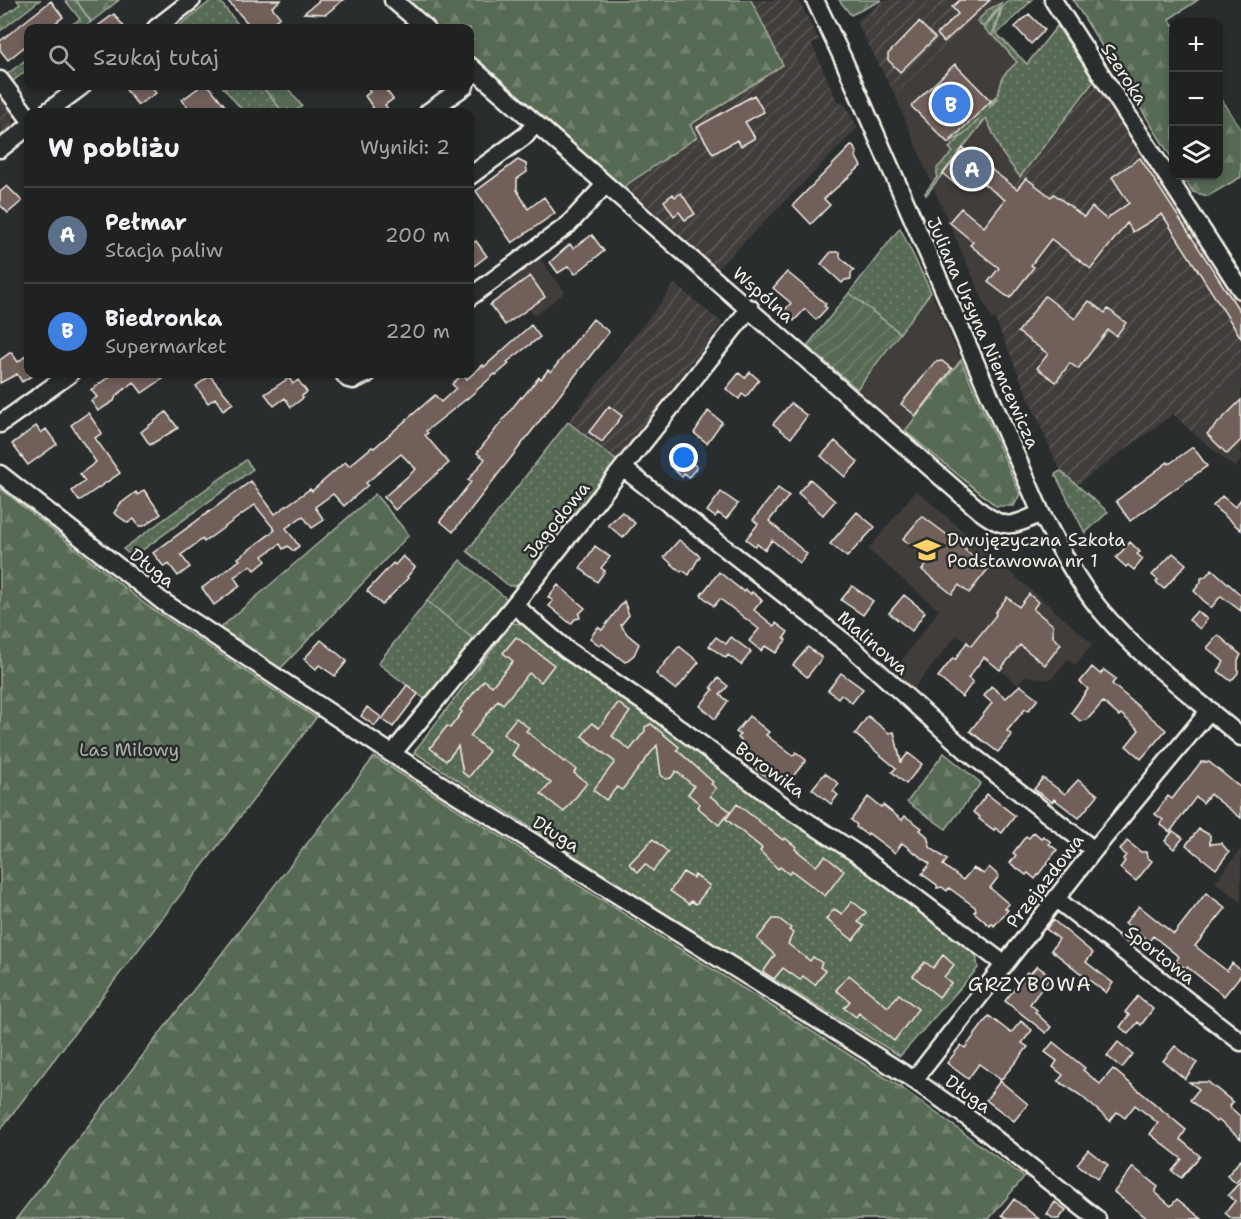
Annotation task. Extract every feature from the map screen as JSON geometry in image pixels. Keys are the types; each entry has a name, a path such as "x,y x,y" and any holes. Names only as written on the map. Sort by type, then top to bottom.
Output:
{"street":[{"path":"161,24 192,0"},
{"path":"393,0 421,24"},
{"name":"Juliana Ursyna Niemcewicza","path":"815,0 844,61 1041,513 1061,551 1090,596 1121,632 1210,710"},
{"name":"Szeroka","path":"1053,0 1241,290"},
{"name":"Wspólna","path":"474,75 750,308 994,521 1012,524 1041,513"},
{"path":"0,80 24,112"},
{"path":"52,108 77,90"},
{"path":"434,108 459,90"},
{"path":"474,173 526,135 535,124"},
{"path":"0,149 24,130"},
{"path":"474,294 568,225 606,185"},
{"name":"Jagodowa","path":"392,754 514,605 750,308"},
{"path":"0,424 64,378"},
{"name":"Malinowa","path":"623,468 851,647 969,753 1095,850"},
{"name":"Długa","path":"0,474 162,601 392,754 914,1080 971,1120 1097,1219"},
{"name":"Borowika","path":"514,605 567,650 658,712 785,807 856,853 1004,964"},
{"path":"1210,710 1241,737"},
{"name":"Przejazdowa","path":"914,1080 1095,850 1210,710"},
{"name":"Sportowa","path":"1056,899 1241,1041"}],"shaded area":[{"path":"751,0 799,0 819,40 812,44 837,101 846,106 858,128 718,268 625,186 697,137 690,125 782,65"},
{"path":"885,0 991,0 895,95 856,21"},
{"path":"991,0 1032,0 997,33 1028,64 1002,153 1020,177 1002,202 1053,242 992,320 895,95"},
{"path":"1094,81 1241,304 1241,373 1192,432 1173,414 1077,485 1061,471 1056,462 994,317 1053,242 1001,201"},
{"path":"0,96 14,113 12,128 0,137"},
{"path":"539,257 565,292 534,316 507,281"},
{"path":"675,284 722,323 617,461 568,422"},
{"path":"931,292 961,360 905,431 857,389"},
{"path":"1241,373 1241,460 1235,468 1192,432"},
{"path":"916,490 1093,644 1075,665 1068,659 1048,680 1025,676 1017,684 957,635 913,689 893,672 939,610 868,550"},
{"path":"1241,849 1241,902 1215,882"}],"green space":[{"path":"17,0 40,0 0,31 0,19 20,4"},
{"path":"65,0 76,0 91,22 73,24 80,19"},
{"path":"76,0 119,0 91,22"},
{"path":"212,0 219,0 238,24 181,24"},
{"path":"400,0 751,0 783,65 690,125 697,137 625,186 620,192 474,64 474,24 427,24"},
{"path":"839,0 882,0 851,15"},
{"path":"1008,0 1032,0 997,34 1027,64 1057,26 1094,81 1020,177 1002,153 986,118 926,195 925,193 937,177 937,168 953,152 949,148 963,135 948,143 997,95 989,108 997,99 1003,76 1017,62 994,36 1002,8"},
{"path":"1073,0 1198,0 1169,18 1169,154"},
{"path":"1002,3 983,27 977,21 989,9"},
{"path":"1001,7 992,36 984,28"},
{"path":"24,61 24,72 13,81 7,74"},
{"path":"225,90 265,90 280,108 241,108"},
{"path":"265,90 289,90 302,106 280,108"},
{"path":"1223,101 1241,129 1241,177 1208,196 1193,192 1186,180 1223,180"},
{"path":"900,228 931,292 900,333 849,293"},
{"path":"849,293 900,333 857,389 807,346"},
{"path":"961,360 1020,494 1014,506 996,506 905,431"},
{"path":"568,422 617,461 517,586 509,586 467,551"},
{"path":"246,460 253,469 133,557 123,549"},
{"path":"1061,471 1108,512 1085,533 1055,474"},
{"name":"Las Milowy","path":"0,488 145,604 316,718 0,1130"},
{"path":"375,494 409,535 280,669 218,630"},
{"path":"460,560 507,599 475,640 427,601"},
{"path":"427,601 475,640 426,700 378,663"},
{"path":"512,623 522,624 561,658 670,729 779,813 898,893 976,954 978,968 900,1056 775,980 772,983 414,752"},
{"path":"944,753 981,783 946,829 907,802"},
{"path":"374,757 899,1086 1024,1177 989,1219 16,1219"}],"building":[{"path":"227,0 281,0 272,7 280,17 270,24 248,24"},
{"path":"320,0 343,0 326,14 304,13"},
{"path":"960,0 990,0 944,42 937,34 958,14 952,7"},
{"path":"51,1 63,17 54,24 24,24 24,47 8,60 0,50 0,41"},
{"path":"114,14 122,24 100,24"},
{"path":"1029,14 1045,30 1031,44 1015,27"},
{"path":"919,22 935,38 900,72 888,60 888,54"},
{"path":"955,64 991,101 948,143 911,106"},
{"path":"126,90 153,90 156,93 138,105"},
{"path":"196,90 212,90 227,108 189,108 182,100"},
{"path":"369,90 386,90 393,99 385,105 387,108 373,108 365,96 370,92"},
{"path":"754,95 764,112 745,122 755,138 741,146 737,140 713,154 697,127"},
{"path":"852,145 857,152 856,157 861,166 824,199 830,205 811,224 793,205"},
{"path":"963,148 1017,189 1026,178 1051,197 1054,194 1084,217 1092,207 1106,219 1129,203 1112,177 1140,158 1241,313 1241,338 1162,214 1133,232 1127,223 1091,269 1051,239 1031,265 1034,267 1010,298 1005,295 988,282 999,268 970,245 973,242 949,222 961,208 984,227 1005,200 964,169 954,183 943,174"},
{"path":"518,160 526,164 527,172 517,179 517,190 528,209 544,197 555,213 512,243 476,191"},
{"path":"7,186 22,201 8,213 0,205 0,192"},
{"path":"681,193 695,214 685,220 679,212 674,216 664,201 673,194 675,197"},
{"path":"592,235 604,251 575,274 569,266 558,273 550,262 570,244 573,248"},
{"path":"476,241 487,256 474,266 474,242"},
{"path":"831,252 840,252 840,257 854,270 851,273 851,279 842,283 821,264"},
{"path":"787,272 826,304 824,306 827,308 816,320 805,309 794,321 784,311 791,303 773,288"},
{"path":"530,276 545,297 505,325 490,305"},
{"path":"1045,296 1075,319 1089,301 1105,313 1108,309 1126,323 1116,336 1108,330 1078,369 1070,363 1056,382 1037,368 1048,354 1018,332"},
{"path":"593,319 609,332 453,532 440,521 471,482 468,480 485,459 477,453 521,397 539,377 541,379 548,370 551,372"},
{"path":"531,325 540,337 426,431 428,433 425,435 449,463 395,510 384,497 416,469 401,454 366,483 368,485 344,506 333,494 315,507 324,520 312,528 303,516 286,528 299,546 293,551 288,546 283,549 280,544 263,556 266,561 255,570 251,565 234,577 240,586 214,605 202,588 275,530 255,505 204,542 202,539 181,555 190,567 178,576 169,564 164,567 153,553 251,481 275,514 310,489 312,491 345,462 349,466 372,447 374,448 435,395 441,402 456,388 452,384 459,378 474,378 474,373 483,365 484,367"},
{"path":"11,352 18,362 24,357 24,378 28,378 22,382 17,374 0,383 0,360"},
{"path":"942,361 952,369 916,416 901,404 935,362"},
{"path":"750,372 759,380 746,397 742,394 739,399 726,389 739,373 745,378"},
{"path":"108,378 164,378 142,393 134,382 116,396 114,401 98,411 91,401 97,397 91,390"},
{"path":"207,378 212,378 233,403 223,410 215,398 208,403 196,386"},
{"path":"289,378 293,384 298,380 307,392 291,407 285,398 274,406 265,394"},
{"path":"1241,400 1241,440 1227,454 1207,434"},
{"path":"791,403 807,416 791,438 773,424"},
{"path":"609,406 622,416 602,442 589,432"},
{"path":"708,411 722,422 707,443 694,433"},
{"path":"166,412 178,428 150,445 141,432"},
{"path":"88,413 102,433 95,438 120,473 79,501 72,491 85,481 80,474 96,462 71,425"},
{"path":"36,426 41,433 46,429 57,444 28,465 12,444"},
{"path":"835,441 858,462 845,477 821,456"},
{"path":"1193,447 1207,466 1130,521 1116,501 1168,462 1169,464"},
{"path":"677,450 680,452 682,450 693,459 691,462 697,467 689,477 684,473 682,477 669,465"},
{"path":"810,479 835,501 823,515 798,493"},
{"path":"778,488 789,496 769,521 807,554 800,563 772,540 765,550 746,539 758,524 753,520"},
{"path":"144,490 161,514 144,526 139,526 134,519 128,523 114,513 120,504 136,492 138,495"},
{"path":"721,492 738,504 726,519 718,513 715,517 707,511"},
{"path":"1222,496 1235,507 1241,499 1241,530 1213,506"},
{"path":"622,512 635,523 623,538 608,525"},
{"path":"857,512 875,527 847,557 830,544"},
{"path":"922,516 966,549 988,569 969,593 959,585 952,594 922,570 930,561 903,539"},
{"path":"679,540 700,556 689,575 682,570 681,572 664,557"},
{"path":"1130,542 1140,552 1137,554 1143,559 1134,570 1128,565 1126,567 1116,558"},
{"path":"595,546 610,557 601,568 605,571 597,582 580,568"},
{"path":"1173,553 1186,564 1164,589 1152,575"},
{"path":"403,556 415,567 408,578 382,605 367,591 393,563 395,565"},
{"path":"1212,569 1241,595 1241,611 1221,596 1211,608 1194,591 1201,582 1201,578"},
{"path":"719,572 744,592 745,589 751,594 752,592 762,600 754,610 774,626 776,623 788,632 784,638 786,640 776,653 765,646 761,651 749,641 759,629 720,599 714,606 701,595"},
{"path":"558,585 585,608 579,614 580,618 575,619 571,624 549,606 553,601 548,597"},
{"path":"852,586 873,601 863,615 841,600"},
{"path":"1029,594 1038,602 1033,609 1053,625 1053,637 1061,644 1045,665 1020,645 1000,670 984,657 968,678 973,682 962,697 938,677 953,658 955,660 967,642 971,646 1007,597 1019,607"},
{"path":"904,595 925,612 912,631 889,613"},
{"path":"624,601 629,615 621,625 627,634 639,644 634,655 625,662 602,644 600,646 590,638 598,627 602,630"},
{"path":"1197,611 1207,619 1200,629 1189,620"},
{"path":"1218,635 1241,655 1238,660 1238,673 1231,681 1218,671 1224,662 1207,648"},
{"path":"516,637 554,665 541,682 529,673 503,704 498,700 470,736 489,751 469,777 463,773 458,746 446,761 430,748 447,726 450,728 462,712 460,710 484,680 492,686 513,661 503,653"},
{"path":"716,637 726,644 731,637 751,652 741,665 728,655 726,658 709,646"},
{"path":"321,640 347,661 335,676 319,665 316,669 304,659"},
{"path":"679,646 699,662 676,690 656,674"},
{"path":"808,647 822,658 807,677 793,665"},
{"path":"1092,667 1100,674 1104,670 1116,679 1112,684 1166,730 1141,759 1126,746 1139,730 1103,702 1087,720 1080,721 1071,713 1088,689 1080,682"},
{"path":"841,673 863,689 852,703 841,694 838,698 828,690"},
{"path":"718,678 728,686 720,695 728,701 715,719 700,706 713,690 711,687"},
{"path":"407,685 418,694 393,727 382,719"},
{"path":"1020,685 1038,699 1028,711 1025,709 1007,731 1012,735 998,752 970,731 992,703 984,696 991,686 1006,698"},
{"path":"618,703 630,712 612,736 630,750 645,731 645,727 651,724 679,747 677,750 713,782 711,784 716,788 710,796 730,811 719,825 697,807 700,804 688,794 694,786 676,771 671,778 666,779 661,775 657,745 622,790 617,787 606,800 593,790 615,762 582,736 592,723 599,728"},
{"path":"367,707 381,717 375,726 361,716"},
{"path":"749,716 769,732 766,735 793,756 796,752 806,760 787,784 773,772 768,778 756,769 760,763 738,745 741,740 738,738 740,735 736,732"},
{"path":"868,716 889,733 894,732 901,762 908,753 922,764 906,784 892,772 896,768 855,734"},
{"path":"516,718 529,728 526,731 576,769 574,773 587,783 564,812 541,794 551,783 512,755 518,745 503,734"},
{"path":"1201,762 1209,762 1241,788 1241,818 1210,794 1203,803 1196,797 1170,832 1160,824 1163,820 1155,814 1168,796 1172,799"},
{"path":"825,773 839,784 833,791 838,795 831,804 812,789"},
{"path":"1043,778 1065,794 1078,780 1098,795 1079,818 1054,799 1052,802 1034,789"},
{"path":"987,794 1015,816 1002,833 995,828 994,830 973,812"},
{"path":"868,797 902,820 905,816 922,828 920,830 927,836 930,847 947,860 943,865 963,880 973,868 984,874 989,867 999,876 990,888 1009,904 1005,908 1008,910 994,926 992,923 990,926 974,912 975,907 949,888 947,891 942,887 937,888 937,885 922,874 930,864 902,843 895,853 856,827 857,825 851,820"},
{"path":"737,804 783,840 785,838 816,866 825,856 844,871 825,896 792,871 789,874 780,867 778,869 760,851 762,848 726,819"},
{"path":"1199,829 1210,835 1210,844 1221,843 1229,852 1216,869 1186,845"},
{"path":"1173,831 1183,838 1174,849 1165,841"},
{"path":"1034,832 1051,842 1049,844 1057,850 1035,879 1010,863 1016,855 1013,853 1026,836 1029,838"},
{"path":"653,839 668,852 653,871 645,864 638,872 629,864"},
{"path":"1127,841 1141,852 1146,852 1147,857 1152,861 1136,881 1120,868 1126,855 1120,850"},
{"path":"683,872 693,878 695,875 710,886 696,904 691,901 689,904 670,891"},
{"path":"1206,893 1226,908 1195,946 1227,971 1232,963 1241,970 1241,975 1224,996 1176,961 1179,957 1153,936 1149,941 1125,923 1139,906 1174,934"},
{"path":"852,901 866,912 858,922 864,926 853,940 826,919 834,909 842,914"},
{"path":"773,919 779,919 791,928 789,930 793,933 788,944 810,961 813,957 822,963 820,967 825,971 815,985 803,976 800,980 783,968 774,979 763,972 775,955 757,939"},
{"path":"1053,920 1093,953 1086,962 1113,983 1106,993 1051,950 1059,939 1046,929"},
{"path":"943,955 954,965 944,977 951,983 939,997 913,976 925,962 933,968"},
{"path":"1037,966 1051,976 1030,1004 1051,1027 1046,1033 1005,1001 1027,972 1030,974"},
{"path":"849,975 888,1007 899,994 918,1009 894,1041 859,1013 856,1017 844,1008 850,1001 836,990"},
{"path":"1138,996 1153,1009 1141,1025 1138,1022 1128,1034 1120,1027 1129,1015 1125,1012"},
{"path":"989,1016 1011,1033 1021,1021 1032,1030 1022,1043 1028,1047 1001,1080 979,1064 968,1079 947,1063 961,1045 965,1048"},
{"path":"1053,1042 1085,1068 1083,1070 1100,1084 1113,1069 1186,1130 1180,1139 1200,1156 1181,1178 1172,1171 1182,1159 1150,1134 1158,1123 1135,1105 1125,1118 1117,1112 1110,1121 1080,1095 1058,1081 1063,1075 1053,1067 1057,1061 1045,1052"},
{"path":"1118,1042 1133,1054 1122,1068 1107,1056"},
{"path":"1175,1046 1197,1063 1185,1079 1163,1061"},
{"path":"1000,1081 1028,1104 1014,1121 986,1100"},
{"path":"1189,1082 1208,1082 1233,1102 1231,1108 1241,1117 1241,1139 1190,1100 1199,1089"},
{"path":"1088,1150 1108,1165 1097,1179 1077,1164"},
{"path":"1241,1159 1241,1177 1236,1183 1227,1176"},
{"path":"1133,1167 1158,1187 1155,1192 1171,1206 1177,1199 1202,1219 1148,1219 1114,1192"},
{"path":"1241,1181 1241,1219 1232,1219 1225,1213 1235,1201 1228,1195"},
{"path":"1014,1199 1039,1219 1008,1219 1002,1215"},
{"path":"1055,1202 1066,1210 1059,1219 1054,1219 1047,1214"}],"place":[{"name":"Biedronka","path":"951,104"},
{"name":"Pełmar","path":"972,169"},
{"name":"Dwujęzyczna Szkoła Podstawowa nr 1","path":"927,550"}],"district":[{"name":"GRZYBOWA","path":"1030,984"}]}
